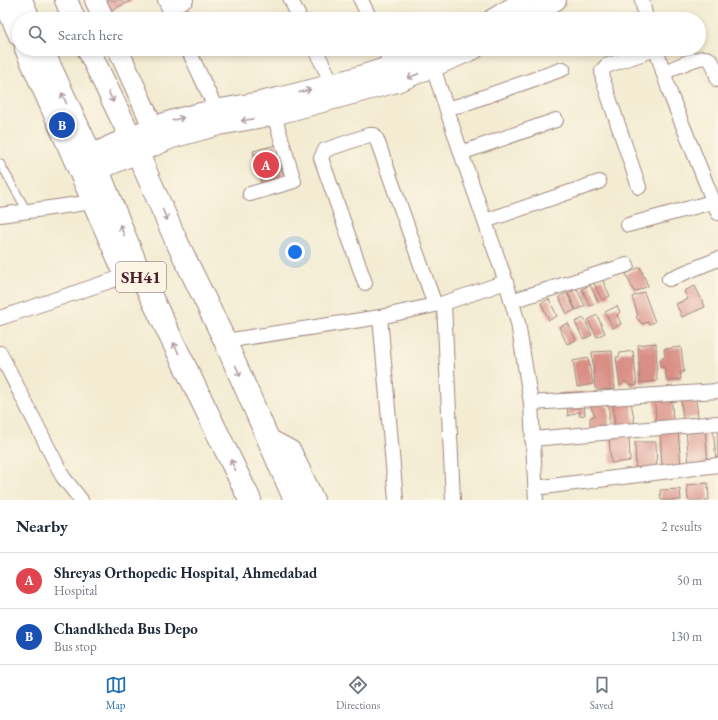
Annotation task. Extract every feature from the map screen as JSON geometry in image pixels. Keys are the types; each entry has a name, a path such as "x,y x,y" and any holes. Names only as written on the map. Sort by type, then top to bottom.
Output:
{"main road":[{"path":"3,0 12,20"},
{"path":"20,0 26,12"},
{"path":"66,0 71,12"},
{"path":"96,0 101,12"},
{"path":"505,12 525,0"},
{"path":"536,12 556,0"},
{"path":"28,56 94,202 133,275"},
{"name":"SH41","path":"45,56 94,163 133,275 250,500"},
{"name":"SH41","path":"91,56 175,238 225,341 295,500"},
{"path":"121,56 153,127"},
{"path":"133,144 172,138 213,126 274,115 402,81 432,56"},
{"path":"94,163 133,144 153,127 216,109 260,102 332,83 389,58 432,56"},
{"path":"267,438 291,451 314,500"}],"street":[{"path":"169,9 186,0"},
{"path":"291,0 297,12"},
{"path":"642,0 645,12"},
{"path":"365,1 368,12"},
{"path":"191,56 216,109"},
{"path":"318,56 332,83"},
{"path":"432,56 461,153 506,282 518,323 531,403 535,494 718,465"},
{"path":"635,56 606,66 602,71 603,80 639,187"},
{"path":"628,225 715,208 670,96 658,56"},
{"path":"663,73 696,59 705,58 711,62 718,80"},
{"path":"447,108 461,105 563,69"},
{"path":"250,194 294,181 274,115"},
{"path":"461,153 556,120"},
{"path":"365,283 321,158 325,150 369,135 374,135 440,304 453,500"},
{"path":"485,221 599,182"},
{"path":"0,215 94,202"},
{"path":"669,278 718,258"},
{"path":"511,301 627,265"},
{"path":"0,318 133,275"},
{"path":"225,341 380,317 440,304 506,282"},
{"path":"380,317 396,500"},
{"path":"0,354 63,477 81,500"},
{"path":"531,403 718,390"},
{"path":"532,438 718,423"}],"lane":[{"path":"0,163 27,211"}],"building":[{"path":"102,0 133,0 107,12"},
{"path":"276,145 284,179 262,185 253,151"},
{"path":"640,267 648,286 634,292 626,274"},
{"path":"602,279 610,296 602,300 594,283"},
{"path":"590,285 598,302 590,306 582,289"},
{"path":"695,286 705,307 682,317 676,304 688,299 684,291"},
{"path":"577,289 585,306 576,310 568,293"},
{"path":"644,292 655,322 649,324 648,322 642,324 636,317 638,315 632,297"},
{"path":"567,293 575,310 567,314 559,297"},
{"path":"549,299 557,316 549,320 541,303"},
{"path":"617,306 620,312 617,315 621,324 613,328 605,312"},
{"path":"597,315 605,333 597,337 588,320"},
{"path":"584,318 592,335 583,339 575,322"},
{"path":"568,323 576,340 567,344 559,327"},
{"path":"656,343 657,381 640,383 638,345"},
{"path":"681,347 684,372 680,372 681,379 667,381 665,368 660,367 660,359 665,357 664,349"},
{"path":"612,351 615,389 599,390 595,388 592,352"},
{"path":"633,351 637,385 632,386 625,381 620,386 616,357 619,357 620,353"},
{"path":"588,358 593,384 577,387 573,361"},
{"path":"671,389 673,421 656,422 654,390"},
{"path":"680,391 702,399 696,400 698,417 683,419"},
{"path":"583,392 585,415 579,416 580,411 568,416 567,405 562,405 561,393"},
{"path":"630,396 635,425 615,428 613,399"},
{"path":"590,399 609,407 609,429 590,429 590,418 595,415 592,410"},
{"path":"705,428 708,464 689,465 686,430"},
{"path":"713,428 718,428 718,460 716,460"},
{"path":"678,430 681,466 662,467 660,432"},
{"path":"629,435 630,461 611,463 609,437"},
{"path":"635,442 656,442 657,472 636,473"},
{"path":"708,483 709,500 688,500 687,485"},
{"path":"680,489 681,500 661,500 660,490"}],"place":[{"name":"Chandkheda Bus Depo","path":"62,125"},
{"name":"Shreyas Orthopedic Hospital, Ahmedabad","path":"266,165"}]}
